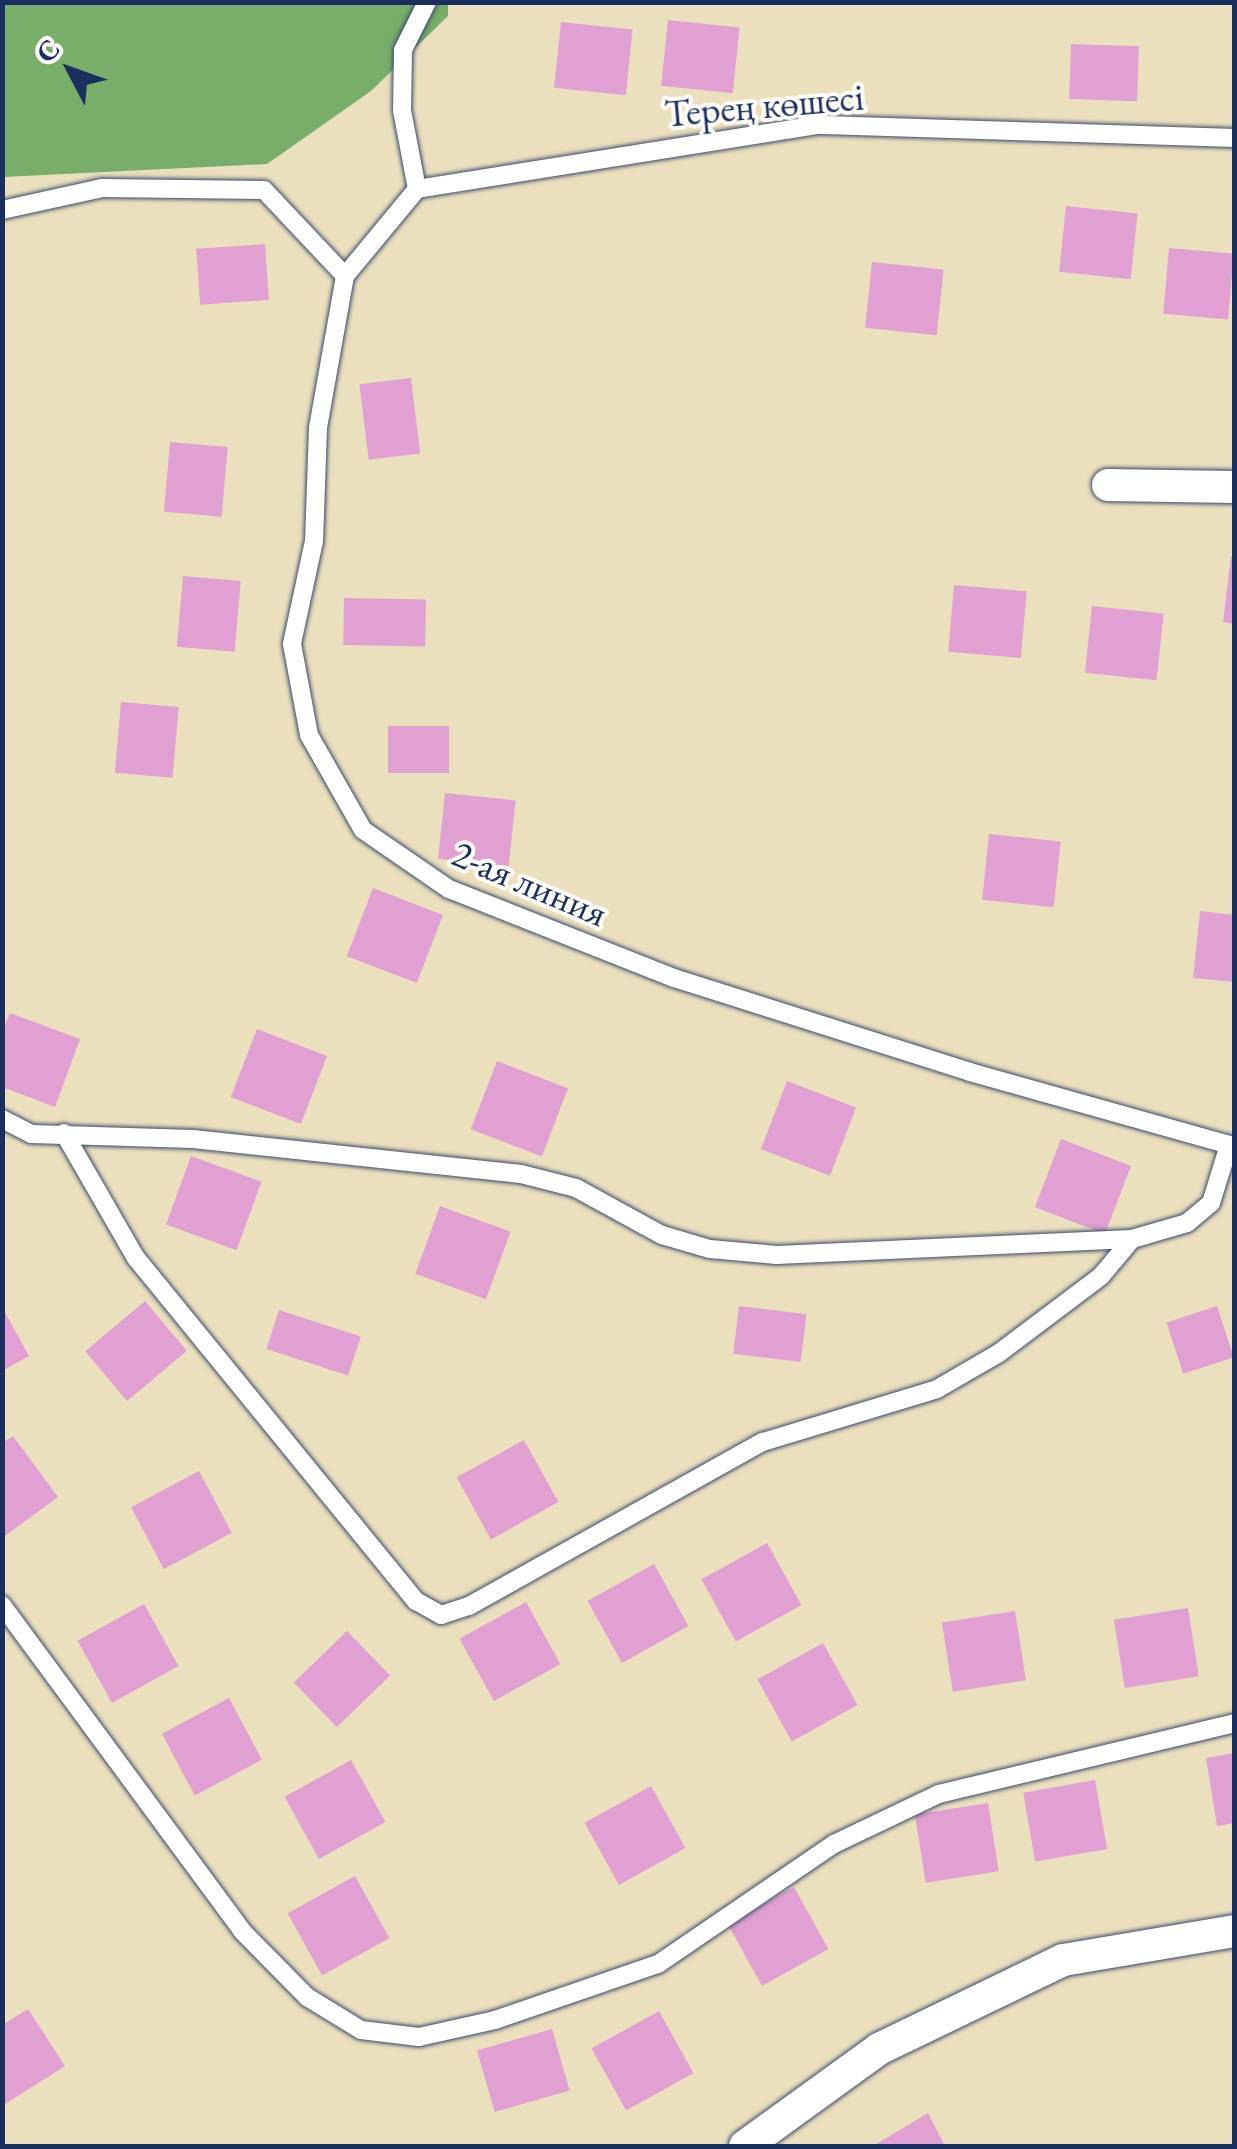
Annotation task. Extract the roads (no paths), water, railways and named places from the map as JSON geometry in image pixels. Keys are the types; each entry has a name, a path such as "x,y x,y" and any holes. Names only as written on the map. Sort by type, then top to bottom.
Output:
{"street":[{"path":"1108,485 1234,487"},
{"path":"745,2146 879,2049 1063,1960 1234,1930"}],"lane":[{"path":"2,210 102,188 264,190 345,276 417,188 402,110 403,50 427,2"},
{"name":"Терең көшесі","path":"417,188 817,125 1234,138"},
{"name":"2-ая линия","path":"345,276 318,428 314,541 292,644 309,735 362,830 449,889 674,978 1232,1146"},
{"path":"6,1126 31,1134 192,1139 520,1174 576,1188 662,1235 710,1248 777,1255 1132,1239 1186,1223 1212,1203 1232,1146"},
{"path":"64,1133 136,1258 416,1601 442,1615 469,1606 763,1442 937,1390 999,1353 1101,1276 1132,1239"},
{"path":"2,1605 242,1931 307,1997 360,2030 419,2037 495,2020 658,1964 834,1844 939,1794 1234,1724"}]}
